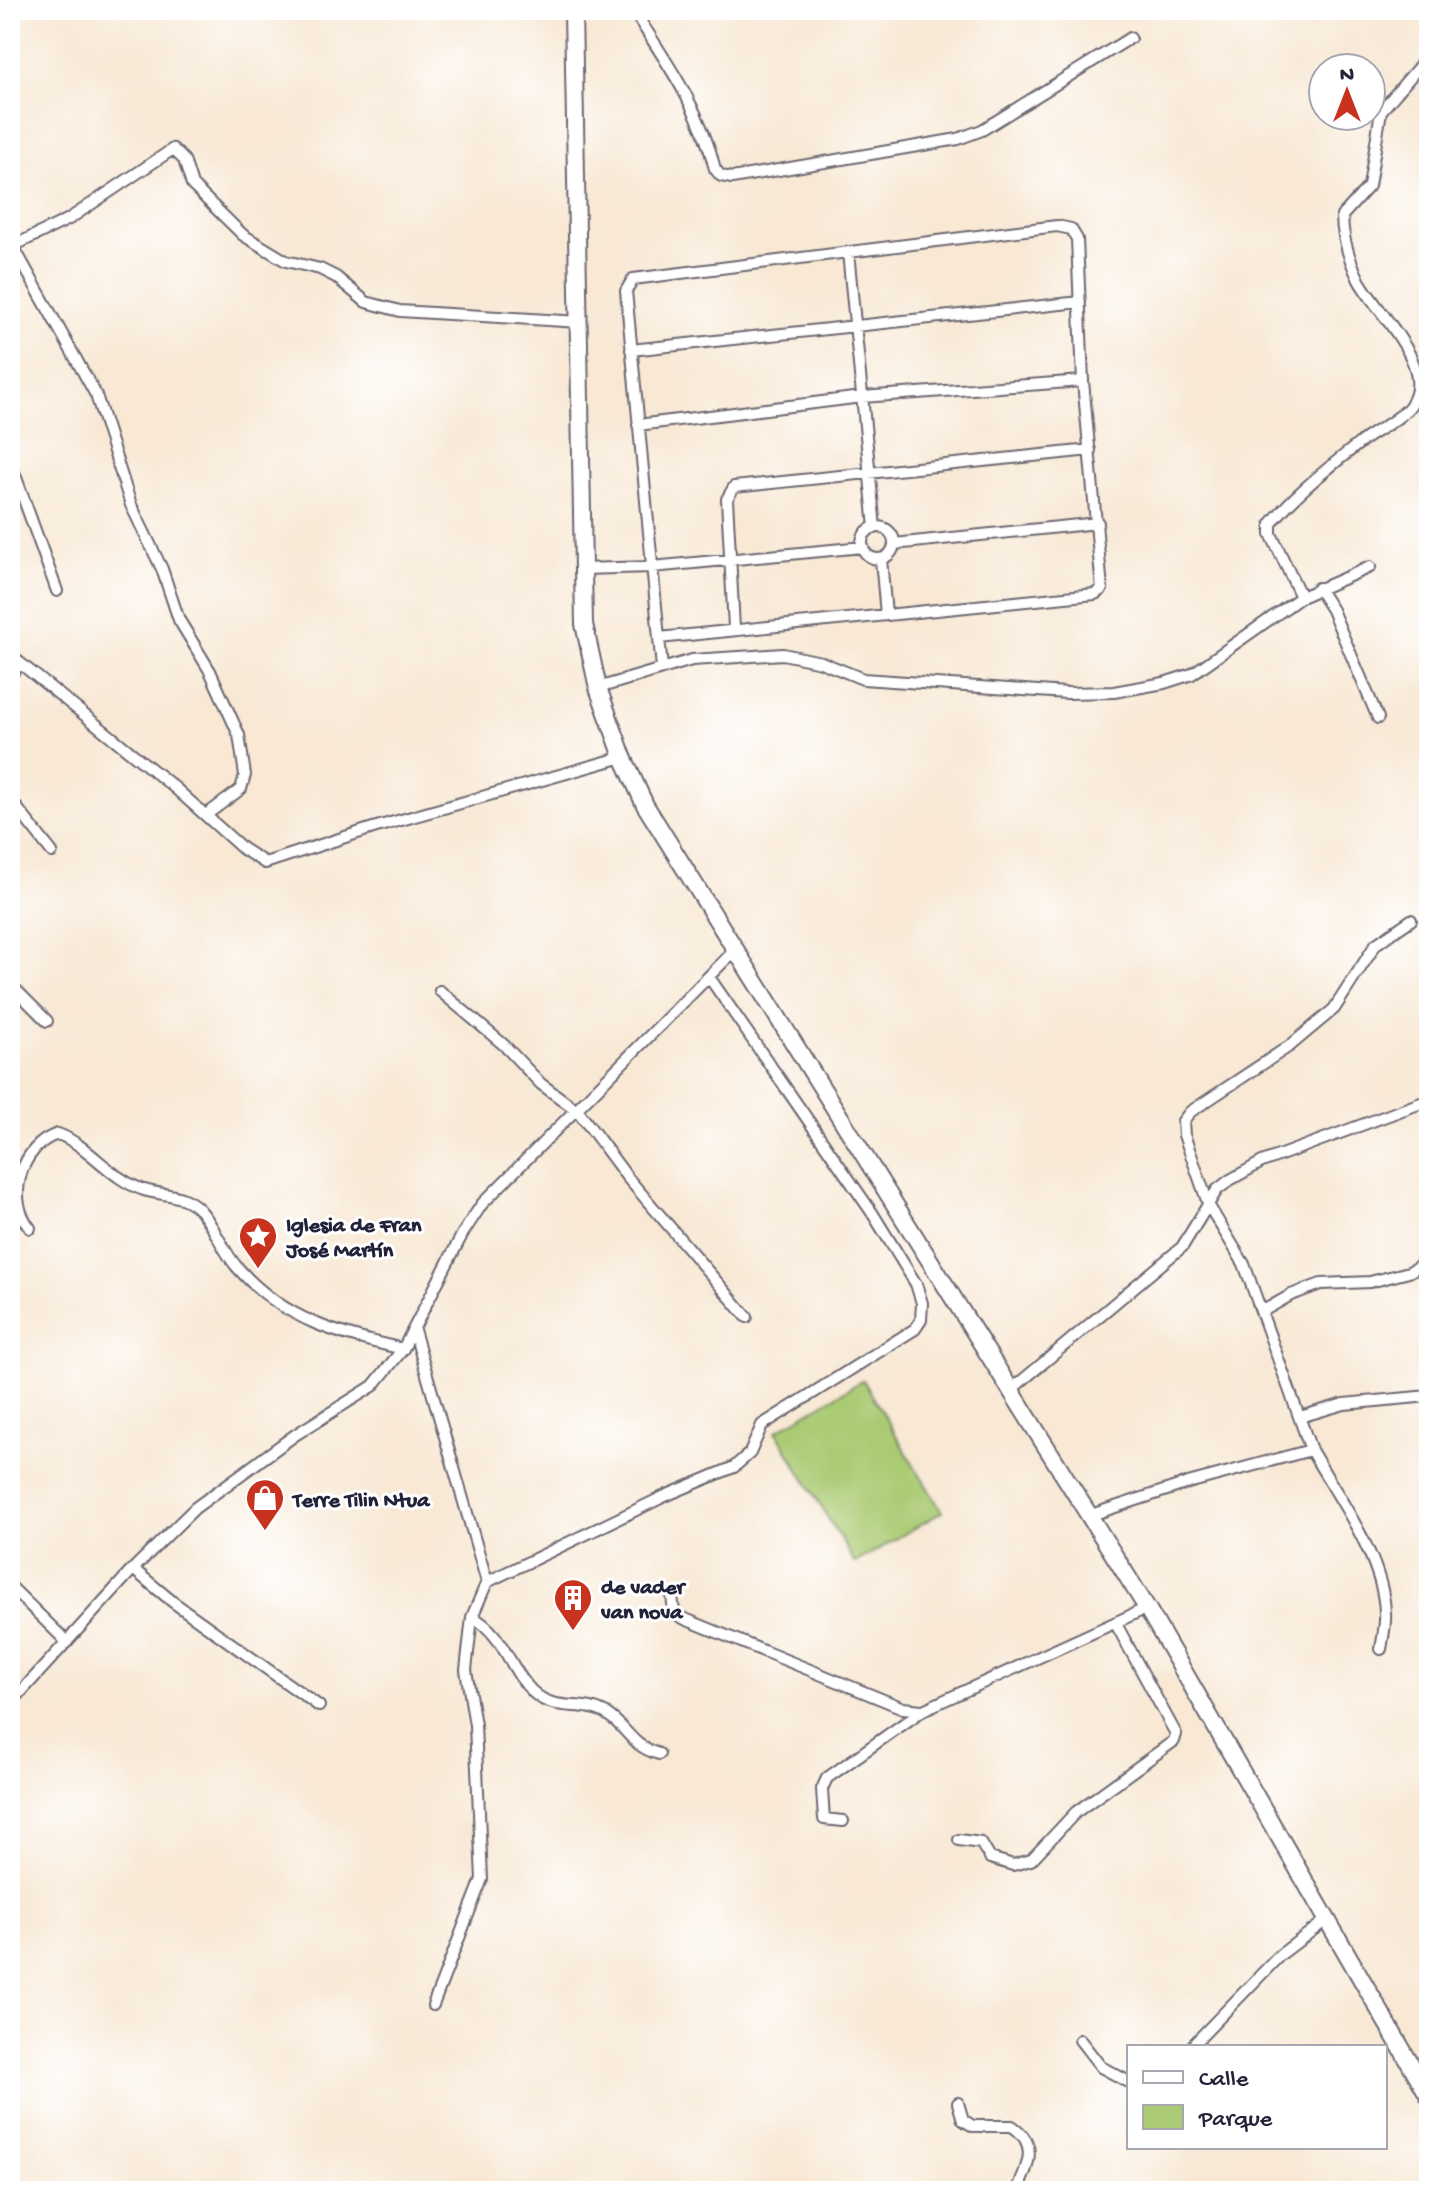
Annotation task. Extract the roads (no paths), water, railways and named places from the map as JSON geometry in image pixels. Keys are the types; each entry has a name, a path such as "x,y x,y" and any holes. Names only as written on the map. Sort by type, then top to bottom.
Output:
{"main road":[{"path":"573,10 584,624 598,688 623,757 645,805 734,951 1147,1608 1329,1918 1429,2096"}],"street":[{"path":"633,10 677,77 702,130 715,169 721,176 732,178 958,139 982,130 1130,38"},
{"path":"1301,597 1271,534 1271,524 1359,444 1411,406 1419,389 1414,357 1405,338 1360,281 1342,231 1342,216 1369,186 1381,111 1429,55"},
{"path":"13,246 69,219 173,149 184,160 192,185 243,235 286,261 320,269 336,277 366,302 400,311 580,322"},
{"path":"659,638 734,628 1095,594 1102,589 1083,381 1077,239 1071,229 1057,226 633,279 626,291 638,425 659,638 662,668"},
{"path":"10,230 13,246 96,395 131,505 162,569 179,620 210,671 239,735 245,775 241,789 206,815"},
{"path":"848,252 875,528"},
{"path":"631,350 1080,302"},
{"path":"638,425 862,397 1083,381"},
{"path":"734,628 727,499 734,487 1090,450"},
{"path":"10,461 57,591"},
{"path":"894,544 1098,523"},
{"path":"875,528 888,531 894,544 890,553 881,559 872,558 863,547 864,537 875,528"},
{"path":"581,569 652,567 731,557 863,547"},
{"path":"881,559 886,615"},
{"path":"598,688 662,668 741,654 783,654 821,662 863,679 1067,693 1114,692 1164,683 1192,674 1301,597 1370,567"},
{"path":"1318,588 1332,610 1378,718"},
{"path":"10,655 206,815 254,859 265,863 373,828 623,757"},
{"path":"10,676 20,663"},
{"path":"10,799 52,852"},
{"path":"1381,1649 1386,1613 1382,1587 1340,1497 1311,1450 1244,1264 1209,1206 1184,1135 1183,1121 1190,1112 1291,1045 1334,1009 1376,944 1411,920"},
{"path":"10,1704 133,1569 195,1508 295,1435 373,1386 403,1349 463,1233 482,1204 734,951"},
{"path":"487,1582 665,1496 734,1467 750,1453 762,1425 915,1329 921,1320 922,1303 916,1284 880,1225 709,977"},
{"path":"10,984 47,1021"},
{"path":"440,991 504,1045 541,1084 578,1111 627,1177 747,1317"},
{"path":"1012,1389 1182,1247 1217,1190 1230,1180 1262,1162 1429,1100"},
{"path":"30,1228 18,1215 16,1200 19,1182 36,1148 47,1137 58,1134 131,1184 144,1190 177,1195 190,1203 200,1211 237,1266 269,1296 312,1325 403,1349"},
{"path":"1263,1311 1291,1295 1321,1284 1370,1282 1409,1272 1429,1260"},
{"path":"414,1330 487,1582 472,1617 466,1670 475,1725 482,1879 433,2005"},
{"path":"1300,1417 1344,1404 1429,1396"},
{"path":"1088,1516 1188,1483 1311,1450"},
{"path":"133,1569 173,1602 319,1706"},
{"path":"10,1586 67,1642"},
{"path":"672,1595 674,1613 685,1619 903,1708 923,1710"},
{"path":"843,1821 824,1819 823,1783 923,1710 1147,1608"},
{"path":"472,1617 488,1625 531,1690 543,1701 556,1707 603,1712 642,1749 659,1754"},
{"path":"959,1840 981,1843 990,1858 1013,1865 1031,1860 1076,1812 1174,1741 1176,1734 1116,1624"},
{"path":"1193,2045 1280,1955 1329,1918"},
{"path":"1080,2040 1101,2067 1127,2081"},
{"path":"958,2103 963,2120 973,2126 1012,2126 1028,2140 1031,2153 1017,2191"}],"place":[{"name":"Iglesia de Fran José Martín","path":"258,1270"},
{"name":"Terre Tilin Ntua","path":"265,1532"},
{"name":"de vader van nova","path":"573,1632"}]}
